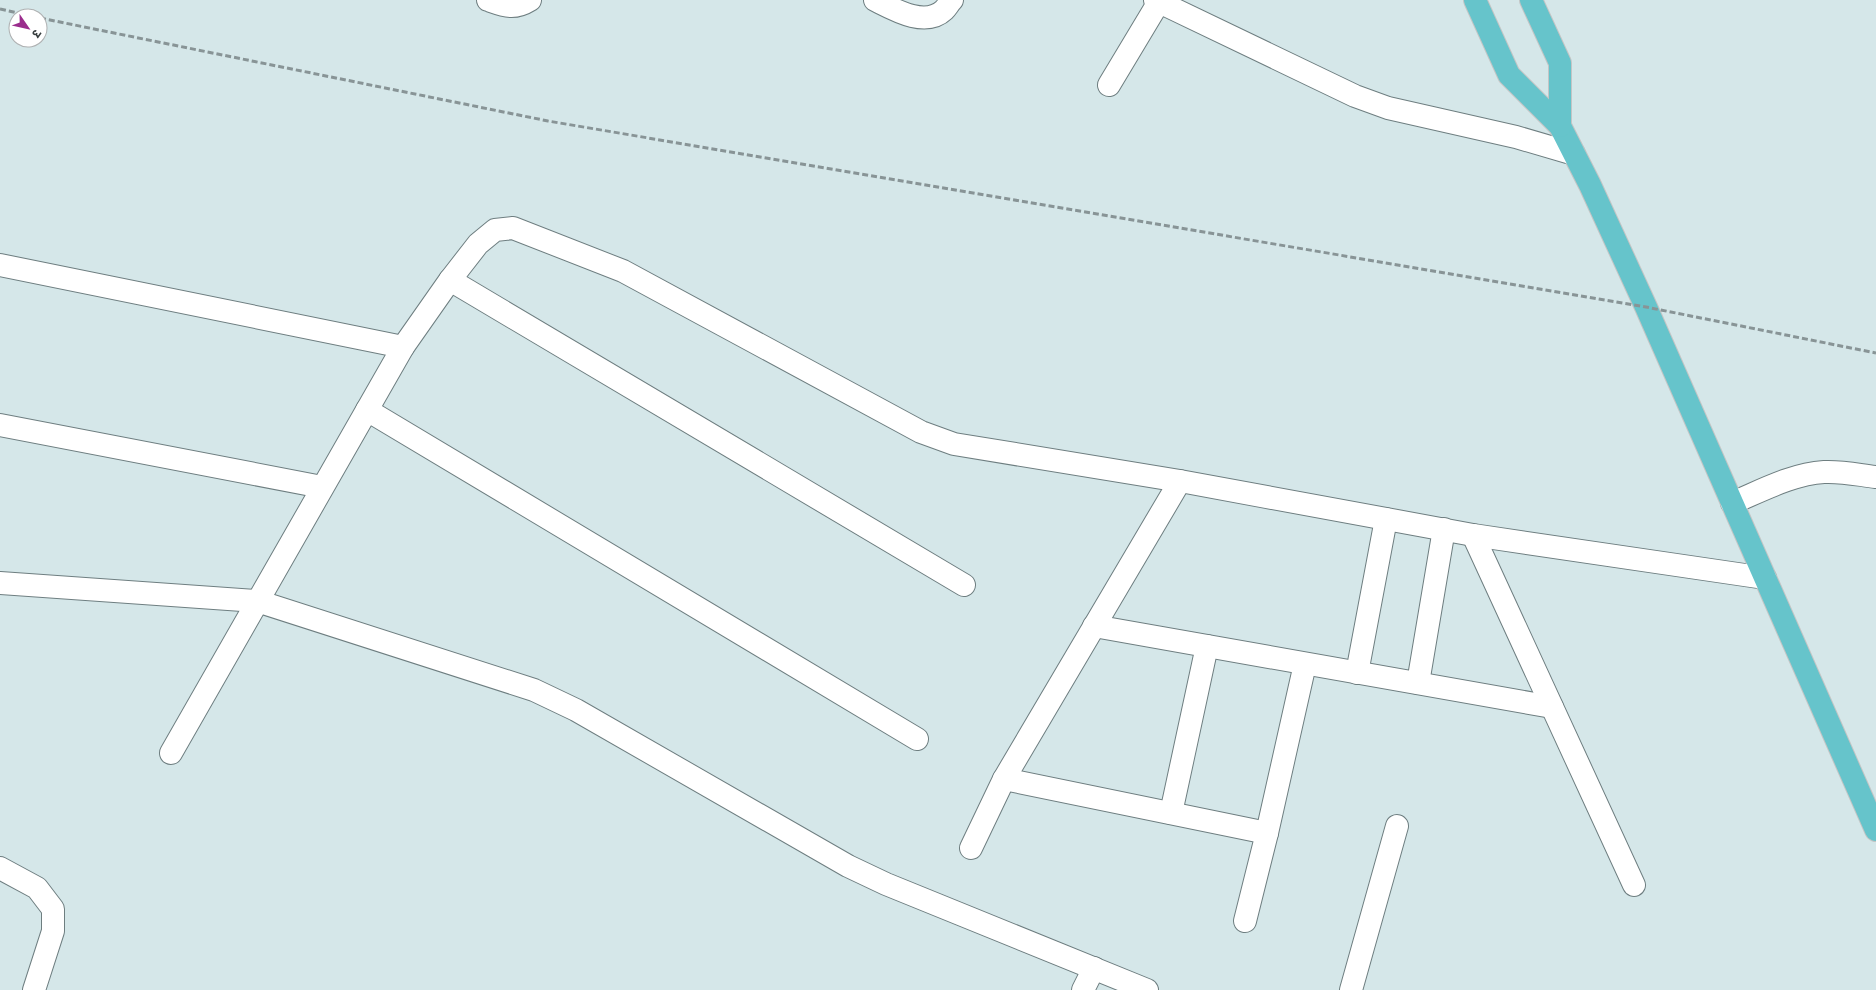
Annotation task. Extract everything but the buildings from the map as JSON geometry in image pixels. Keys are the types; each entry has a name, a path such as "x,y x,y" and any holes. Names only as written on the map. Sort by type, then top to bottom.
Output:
{"main road":[{"path":"1475,0 1509,75 1560,126 1604,215 1876,830"},
{"path":"1531,0 1560,63 1560,126"}],"street":[{"path":"488,0 504,6 517,7 530,0"},
{"path":"875,0 906,15 927,18 943,11 952,0"},
{"path":"1109,85 1158,1 1355,96 1388,108 1516,137 1574,154"},
{"path":"171,753 403,347 450,280 484,240 495,230 513,228 623,271 920,432 954,444 1180,481 1473,535 1765,578"},
{"path":"0,265 403,347"},
{"path":"450,280 964,585"},
{"path":"367,410 917,739"},
{"path":"0,425 322,487"},
{"path":"1732,503 1800,476 1825,472 1848,473 1876,477"},
{"path":"971,848 1004,779 1180,481"},
{"path":"1357,673 1386,519"},
{"path":"1418,683 1444,529"},
{"path":"1473,535 1634,885"},
{"path":"0,583 258,601 534,690 576,710 848,866 886,884 1147,990"},
{"path":"1094,626 1552,707"},
{"path":"1171,813 1207,646"},
{"path":"1245,921 1267,833 1305,664"},
{"path":"1004,779 1267,833"},
{"path":"1350,990 1397,826"},
{"path":"0,868 37,888 53,909 53,931 34,990"},
{"path":"1083,990 1094,968"}],"railway":[{"path":"0,9 8,11"},
{"path":"48,20 548,121 1646,307 1876,353"}]}
